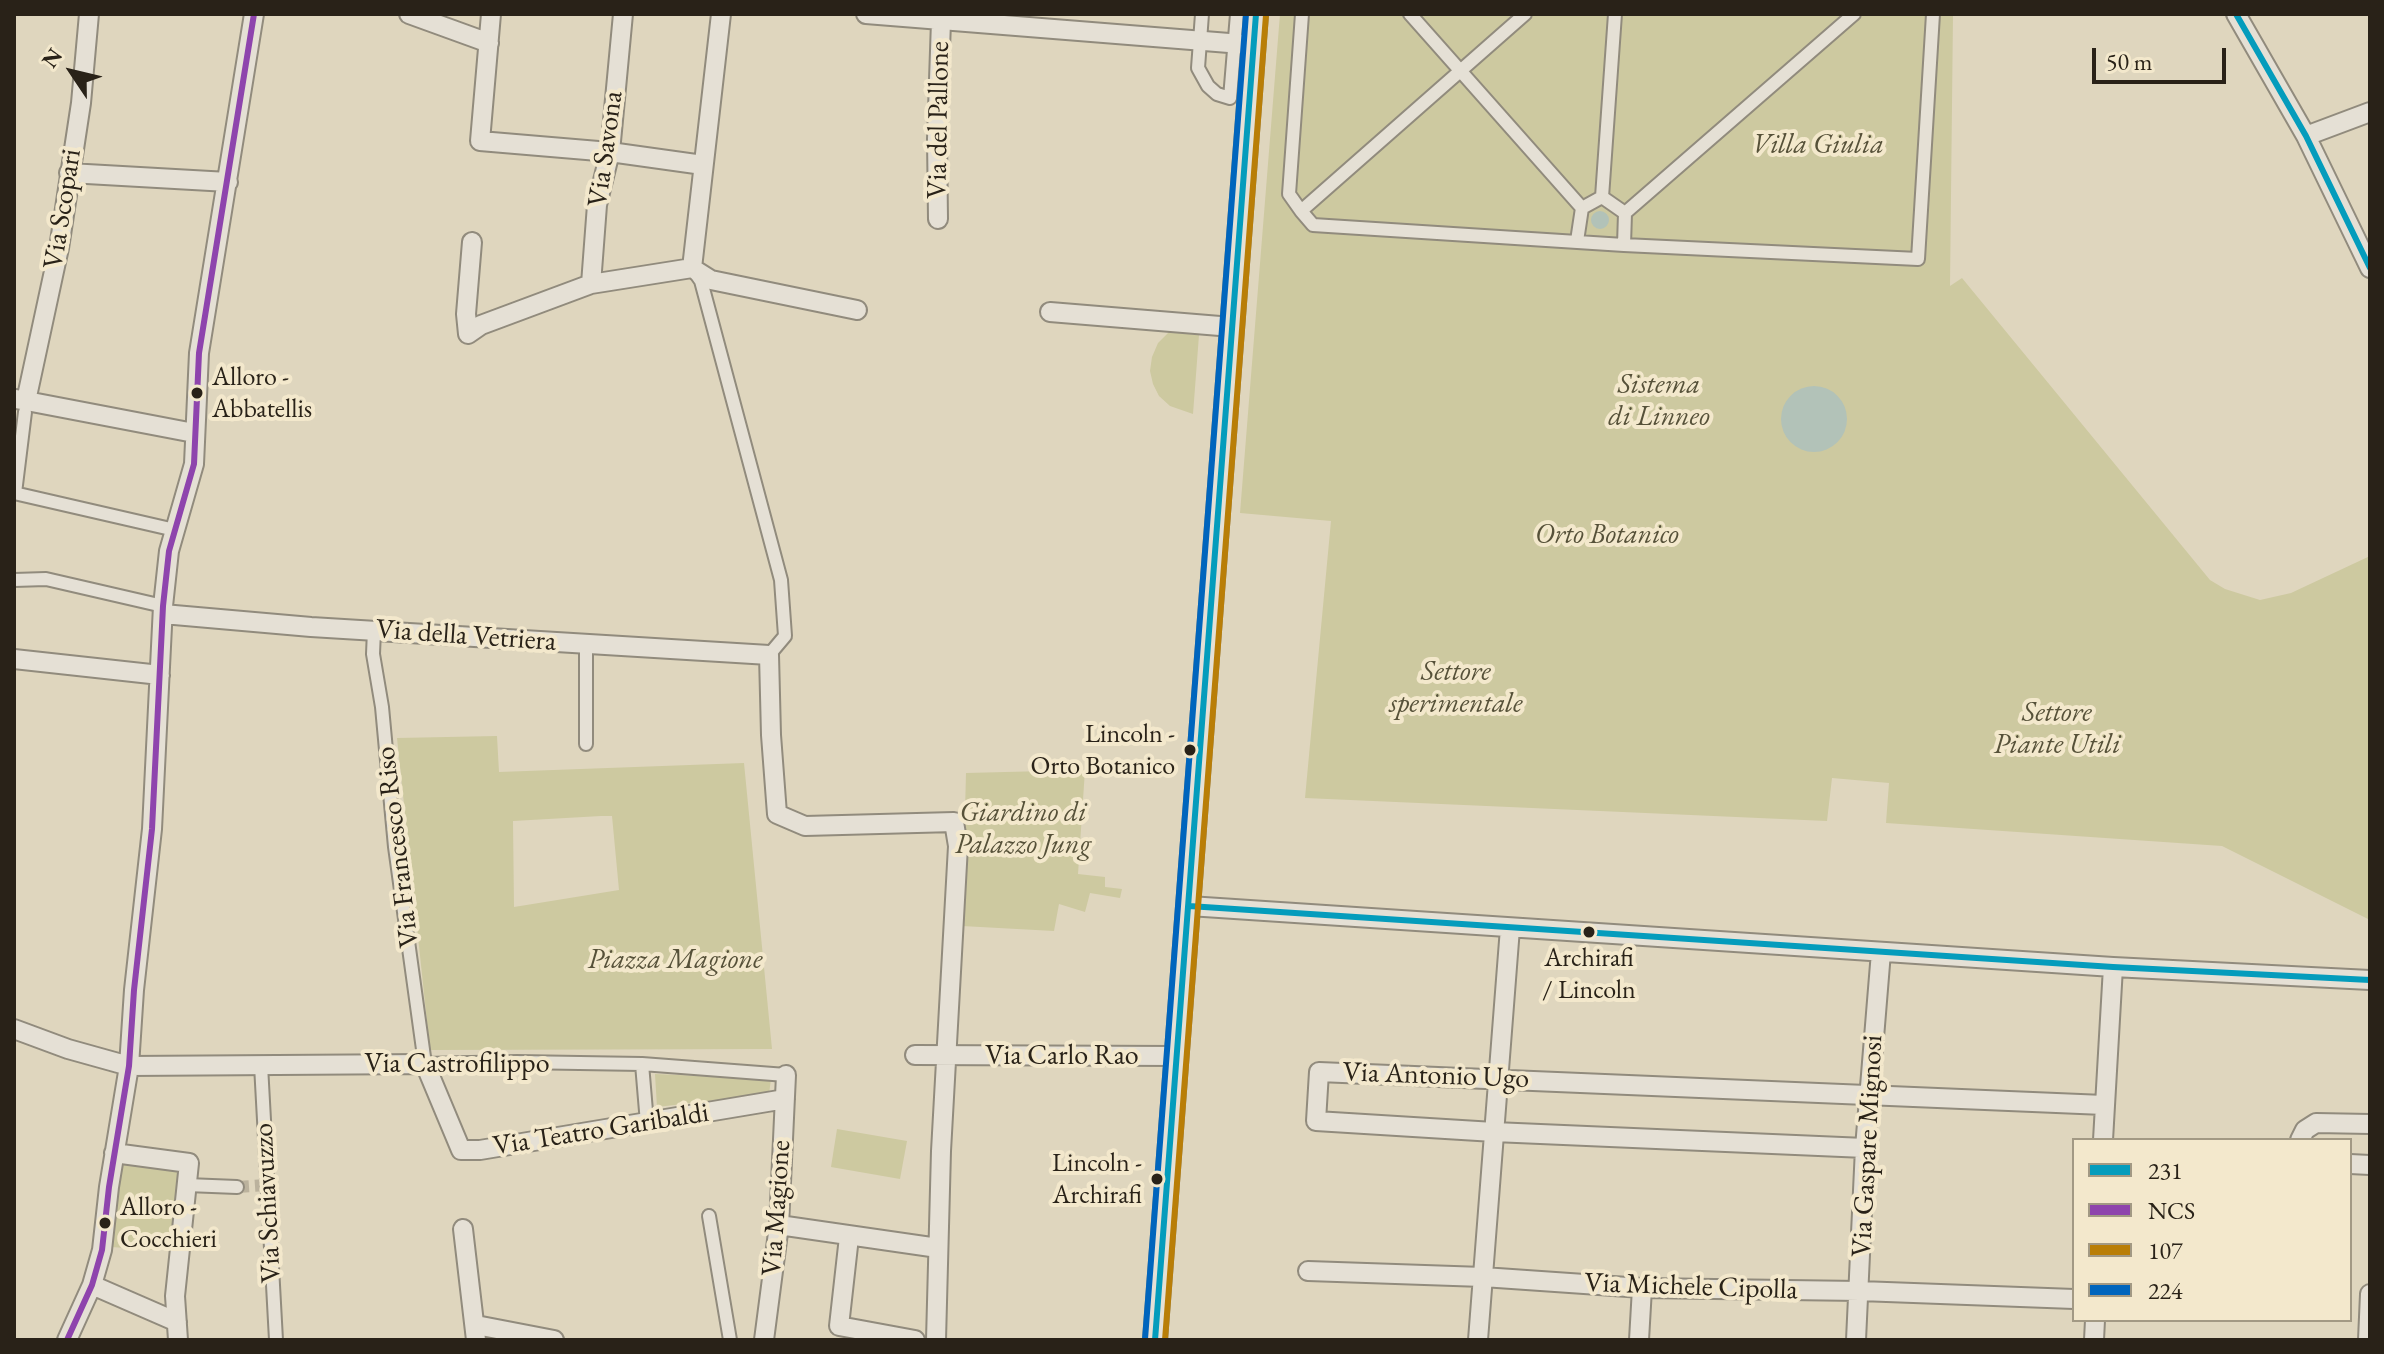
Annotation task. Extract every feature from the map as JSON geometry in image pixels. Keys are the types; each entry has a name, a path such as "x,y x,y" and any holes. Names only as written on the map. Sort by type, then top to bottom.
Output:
{"street":[{"name":"Via Scopari","path":"22,404 59,248 81,103 89,14"},
{"path":"67,1340 92,1285 102,1250 129,1066 152,829 169,551 194,464 198,358 254,14"},
{"path":"409,14 489,43"},
{"path":"491,14 480,141 610,152 703,165"},
{"name":"Via Savona","path":"591,284 597,205 610,152 623,14"},
{"path":"721,14 692,268 701,281 781,580 785,636 769,655 777,814 805,826 954,822 958,846 946,1055 936,1340"},
{"path":"866,14 1244,45"},
{"path":"1202,14 1198,68 1217,94 1230,98 1256,14"},
{"path":"1155,1340 1232,327 1244,45 1237,14"},
{"path":"1302,14 1289,194 1313,225 1624,245 1918,259 1933,14"},
{"path":"1410,14 1582,208"},
{"path":"1301,211 1525,14"},
{"path":"1602,197 1615,14"},
{"path":"1624,245 1625,213 1854,14"},
{"path":"2236,14 2306,136 2370,268"},
{"name":"Via del Pallone","path":"938,219 941,21"},
{"path":"2306,136 2370,112"},
{"path":"69,173 228,182"},
{"path":"1582,208 1602,197"},
{"path":"1602,197 1625,213"},
{"path":"1577,241 1582,208"},
{"path":"472,242 466,314 468,334 481,325 591,284 692,268 711,280 857,310"},
{"path":"1050,312 1232,327"},
{"path":"175,530 15,493 22,404 194,433"},
{"path":"14,580 46,579 163,610"},
{"name":"Via della Vetriera","path":"163,610 311,627 769,655"},
{"name":"Via Francesco Riso","path":"374,630 373,654 382,707 395,847 425,1064"},
{"path":"586,643 586,744"},
{"path":"14,659 160,675"},
{"path":"1189,906 2113,967 2370,980"},
{"path":"1478,1340 1510,928"},
{"name":"Via Gaspare Mignosi","path":"1856,1340 1865,1148 1881,952"},
{"path":"2103,1138 2113,967"},
{"name":"Via Castrofilippo","path":"14,1029 68,1049 129,1066 517,1062 642,1064 786,1075"},
{"name":"Via Carlo Rao","path":"915,1055 1177,1056"},
{"name":"Via Teatro Garibaldi","path":"425,1064 461,1150 480,1150 785,1099"},
{"path":"642,1064 647,1123"},
{"name":"Via Schiavuzzo","path":"261,1065 276,1340"},
{"name":"Via Antonio Ugo","path":"1865,1148 1316,1121 1319,1072 2104,1105"},
{"name":"Via Magione","path":"764,1340 779,1225 786,1075"},
{"path":"2301,1138 2305,1130 2316,1123 2370,1124"},
{"path":"114,1153 189,1163 175,1296 178,1331"},
{"path":"187,1185 237,1187"},
{"path":"709,1216 730,1340"},
{"path":"779,1225 849,1237 938,1239"},
{"path":"463,1229 476,1332 554,1340"},
{"path":"849,1237 839,1326 915,1340"},
{"name":"Via Michele Cipolla","path":"1308,1271 1483,1277 1642,1288 1860,1291 2072,1299"},
{"path":"92,1285 178,1331"},
{"path":"1639,1340 1642,1288"},
{"path":"2368,1340 2370,1294"}],"green space":[{"name":"Orto Botanico","path":"1280,14 1953,14 1950,286 1962,278 2210,580 2225,589 2260,600 2291,593 2370,556 2370,920 2222,846 1886,823 1889,783 1832,778 1827,821 1305,798 1331,521 1240,513"},
{"path":"1169,332 1199,335 1193,414 1170,406 1159,396 1153,384 1150,371 1152,357 1158,343"},
{"name":"Piazza Magione","path":"497,736 499,772 744,763 772,1049 430,1050 397,738","holes":["612,816 619,890 514,907 513,821"]},
{"name":"Giardino di Palazzo Jung","path":"1085,770 1078,874 1105,877 1105,887 1122,889 1120,898 1090,893 1085,912 1059,904 1054,931 962,926 966,773"},
{"path":"655,1074 771,1079 769,1094 657,1107"},
{"path":"837,1129 907,1141 900,1179 831,1167"},
{"path":"120,1156 187,1164 176,1252 157,1246 155,1250 111,1247"}],"shaded area":[{"path":"1596,211 1604,211 1609,220 1607,227 1596,229 1591,224 1591,216"},
{"path":"1814,386 1837,396 1847,419 1837,442 1814,452 1791,442 1781,419 1791,396"}],"tunnel":[{"path":"237,1187 266,1185"}],"transit line":[{"name":"NCS","path":"67,1340 92,1285 102,1250 129,1066 152,829 163,606 169,551 194,464 199,353 254,14"},
{"name":"224","path":"1145,1339 1246,14"},
{"name":"231","path":"1155,1340 1256,14"},
{"name":"231","path":"2236,14 2306,136 2370,268"},
{"name":"107","path":"1165,1340 1266,15"},
{"name":"231","path":"1189,906 2113,967 2370,980"}],"place":[{"name":"Alloro - Abbatellis","path":"197,393"},
{"name":"Lincoln - Orto Botanico","path":"1190,750"},
{"name":"Archirafi / Lincoln","path":"1589,932"},
{"name":"Lincoln - Archirafi","path":"1157,1179"},
{"name":"Alloro - Cocchieri","path":"105,1223"}],"park label":[{"name":"Villa Giulia","path":"1818,145"},
{"name":"Sistema di Linneo","path":"1659,401"},
{"name":"Settore sperimentale","path":"1456,688"},
{"name":"Settore Piante Utili","path":"2057,729"}]}
